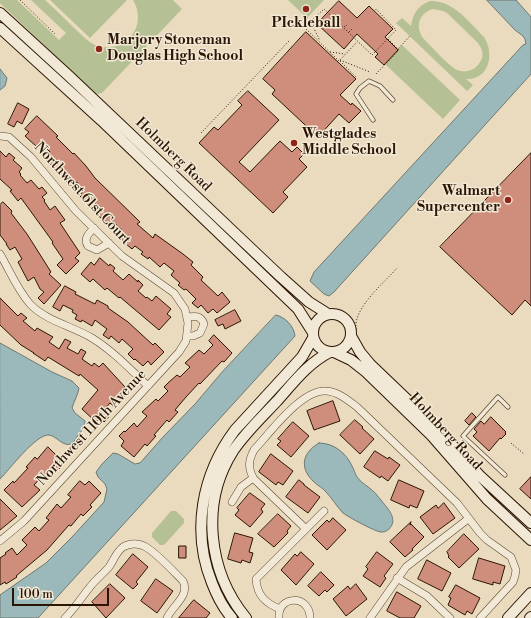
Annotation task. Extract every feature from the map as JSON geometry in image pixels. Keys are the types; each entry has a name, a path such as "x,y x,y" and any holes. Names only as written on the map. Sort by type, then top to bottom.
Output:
{"street":[{"name":"Holmberg Road","path":"0,13 70,77 281,277 309,302 328,314"},
{"name":"Holmberg Road","path":"0,28 95,115 298,309 313,334"},
{"name":"Northwest 61st Court","path":"1,135 9,137 31,157 48,176 59,192 122,256 174,293 181,302 187,320"},
{"path":"94,228 86,240 88,246 97,250 109,243"},
{"path":"0,254 19,290 31,304 43,314 103,345 148,386"},
{"path":"232,618 218,596 209,575 203,552 201,521 202,506 207,484 218,457 232,434 302,357 313,334 314,325 317,320 328,314 340,316 349,324 354,334 346,345 338,351 332,352 311,363 244,436 233,452 220,478 212,515 214,553 226,589 246,618"},
{"path":"187,320 197,317 201,318 204,324 200,333 193,336 187,336"},
{"name":"Northwest 110th Avenue","path":"0,541 24,521 180,352 186,341 187,320"},
{"path":"313,334 317,346 321,349 332,352"},
{"name":"Holmberg Road","path":"354,334 360,352 370,364 438,429 480,476 531,523"},
{"name":"Holmberg Road","path":"332,352 351,360 365,371 432,436 488,499 531,540"},
{"path":"306,528 253,478 250,472 250,457 254,450 294,406 318,391 331,391 348,400 357,407 457,503 487,540 511,557 516,570 513,582 480,618"},
{"path":"232,502 241,487 253,478"},
{"path":"280,609 260,596 256,587 256,579 324,511"},
{"path":"370,618 406,567 439,543 468,518"},
{"path":"65,618 80,602 90,587 108,568 123,547 129,544 136,544 145,547 152,552 183,581 186,586 185,592 167,618"},
{"path":"397,578 427,596 450,618"},
{"path":"508,618 531,594"},
{"path":"279,618 280,609 283,604 288,601 298,600 307,607 310,612 310,618"}],"lane":[{"path":"374,120 356,94 360,88 369,81 380,86 393,100"},
{"path":"505,474 463,436 498,397 508,407"}],"path":[{"path":"20,0 55,34"},
{"path":"357,78 304,27 324,9 372,55 396,30 392,28 376,9 374,11"},
{"path":"333,18 336,14"},
{"path":"307,18 311,21 320,43"},
{"path":"338,23 342,20"},
{"path":"344,28 347,25"},
{"path":"349,33 352,29"},
{"path":"354,38 357,35"},
{"path":"376,74 410,36"},
{"path":"360,43 363,40"},
{"path":"387,40 398,49"},
{"path":"201,132 289,41"},
{"path":"340,60 358,41"},
{"path":"365,48 368,45"},
{"path":"381,45 384,48"},
{"path":"330,52 346,54"},
{"path":"340,60 370,72"},
{"path":"354,334 355,324 364,305 398,268"},
{"path":"511,443 524,454"}],"green space":[{"path":"0,0 17,0 59,40 66,33 31,0 45,0 88,41 104,47 116,46 131,37 136,28 138,16 137,8 133,0 173,0 182,9 102,93 97,94 93,92 0,3"},
{"path":"50,0 127,0 90,38"},
{"name":"PIckleball","path":"288,0 324,0 307,18"},
{"path":"430,1 438,2 453,8 484,37 489,51 488,65 485,71 480,75 474,78 466,79 473,85 467,91 396,23 402,18 411,26 416,11","holes":["433,9 447,13 477,42 480,47 483,54 482,59 475,68 469,71 458,71 455,69 423,38 419,29 420,20 424,14"]},
{"path":"402,45 460,100 443,119 385,64"},
{"path":"171,511 176,511 184,519 184,523 164,545 160,545 152,537 152,533"}],"water":[{"path":"487,0 516,0 531,17 531,74 334,292 329,296 324,294 310,281 314,272 523,45 526,44 523,36 515,30"},
{"path":"0,69 7,78 5,86 0,90"},
{"path":"276,315 288,322 293,329 295,336 38,618 0,618 0,595 46,563 104,502 107,489 96,472 102,464 113,453 118,454 135,464 140,463"},
{"path":"0,343 52,372 72,381 79,388 72,408 75,413 85,421 85,426 72,444 68,445 62,443 55,437 49,435 37,440 23,453 0,479"},
{"path":"319,443 330,445 343,453 349,461 356,476 374,492 389,510 393,521 388,530 384,532 378,531 343,513 325,491 309,477 304,461 309,451"}],"building":[{"path":"339,1 357,18 369,6 393,29 385,37 398,50 384,65 375,57 378,54 357,34 344,49 317,24"},
{"path":"306,32 356,79 340,95 351,105 352,103 361,111 349,123 339,114 318,137 272,94 275,90 263,79"},
{"path":"248,91 279,120 239,162 250,172 280,141 292,152 297,147 304,154 299,159 307,167 283,192 288,197 273,213 199,143 214,127 218,130 242,105 238,101"},
{"path":"18,103 29,109 22,124 17,121 14,127 8,124"},
{"path":"37,116 58,136 56,137 73,154 74,153 95,178 140,222 137,224 153,238 155,234 193,262 191,265 203,277 201,280 218,296 222,292 230,302 217,313 213,309 208,313 201,305 198,308 192,303 196,299 186,289 184,290 178,285 180,283 171,275 174,271 164,263 160,267 149,257 148,259 141,254 143,252 135,246 132,249 126,244 117,234 122,230 111,220 108,224 94,212 99,207 92,200 91,201 87,197 84,200 79,195 83,192 77,182 70,187 67,180 47,161 52,157 48,153 50,152 42,144 38,148 25,136 29,132 25,129"},
{"path":"0,151 6,157 9,153 15,158 13,160 22,168 19,172 21,174 20,175 27,183 31,180 39,189 42,187 47,193 42,197 50,210 55,206 65,220 60,223 80,253 75,258 79,261 66,274 57,265 63,259 52,243 53,242 21,198 18,201 10,191 12,190 0,179"},
{"name":"Walmart Supercenter","path":"531,153 531,306 525,300 512,315 440,247"},
{"path":"3,202 12,211 11,213 27,234 51,272 49,274 61,285 44,304 38,298 44,292 40,289 34,277 28,281 18,262 22,259 15,247 10,250 0,235 0,205"},
{"path":"100,258 109,266 110,264 115,268 113,271 123,280 129,274 138,282 138,280 143,285 138,291 146,298 147,297 152,301 156,296 171,309 167,314 171,317 159,330 120,297 119,298 107,288 105,290 93,279 90,282 81,274 91,262 94,265"},
{"path":"65,286 76,292 75,294 95,304 97,300 108,306 108,308 128,322 153,345 155,343 164,352 151,365 148,361 143,366 128,354 133,349 122,339 119,343 111,336 109,339 103,335 107,329 95,320 92,326 82,320 81,322 75,319 77,315 72,312 73,310 63,305 60,311 53,307"},
{"path":"0,298 18,316 21,313 27,318 23,321 35,331 37,328 53,337 49,342 59,349 65,339 71,342 67,348 78,354 81,349 86,352 82,359 92,366 94,363 99,367 103,363 125,387 122,390 126,394 115,407 110,403 103,411 109,417 104,422 100,418 96,422 82,409 98,390 80,374 79,376 48,357 45,361 21,345 0,325"},
{"path":"235,310 241,321 225,329 223,324 218,326 215,320"},
{"path":"214,335 232,353 224,362 222,361 200,384 199,383 175,410 178,412 169,422 167,420 154,435 156,436 147,446 145,444 134,457 121,446 124,441 119,436 134,423 137,427 147,416 142,412 156,399 158,401 168,391 164,387 169,382 177,375 180,377 190,367 185,363 199,350 204,354 213,345 209,341"},
{"path":"333,401 340,421 314,430 307,411"},
{"path":"472,413 476,417 469,425 465,421"},
{"path":"491,417 506,432 506,434 501,439 500,438 489,451 473,436 477,432 474,429 481,421 484,424"},
{"path":"355,420 374,439 360,454 340,435"},
{"path":"293,422 309,436 291,457 277,445 281,441 278,439"},
{"path":"48,447 61,460 58,464 61,467 48,479 43,475 34,485 40,490 22,507 4,490 13,481 14,483 28,468 26,467 35,457 37,459"},
{"path":"375,451 388,459 389,457 400,465 388,481 381,476 380,478 364,467"},
{"path":"271,454 293,471 283,485 278,482 276,485 259,472"},
{"path":"531,477 531,499 520,489"},
{"path":"299,480 320,497 308,513 286,497"},
{"path":"399,480 424,491 417,508 410,505 409,508 391,500"},
{"path":"80,481 85,485 89,481 101,493 90,505 92,507 83,516 81,514 71,526 69,525 47,550 16,576 17,577 6,584 5,582 0,585 0,558 12,548 17,555 27,545 22,540 35,527 39,531 49,520 46,518 57,504 61,508 71,497 68,495"},
{"path":"250,493 265,504 261,509 263,512 250,527 235,515 239,510 237,508"},
{"path":"0,499 17,516 0,530"},
{"path":"444,503 455,518 433,534 420,517 436,505 438,508"},
{"path":"278,514 291,526 287,531 288,533 274,547 258,534"},
{"path":"333,518 346,530 327,550 312,535 327,520 329,522"},
{"path":"411,522 410,525 411,524 424,537 405,557 390,542"},
{"path":"235,533 253,538 249,552 253,553 250,563 242,560 241,563 228,559"},
{"path":"464,534 479,549 459,568 448,557 447,552"},
{"path":"179,546 186,546 186,558 179,558"},
{"path":"301,552 314,564 296,585 281,570 295,554 297,556"},
{"path":"377,552 393,564 384,576 386,578 380,587 363,576 368,569 366,567"},
{"path":"133,554 148,567 136,582 138,584 133,589 116,575"},
{"path":"479,558 505,566 500,584 493,582 493,585 473,579"},
{"path":"427,560 451,573 442,591 418,579"},
{"path":"321,572 334,585 327,592 325,590 319,596 308,586"},
{"path":"156,579 173,591 157,613 141,601"},
{"path":"110,584 125,598 106,618 92,602"},
{"path":"356,584 367,599 346,616 333,599 348,586 350,589"},
{"path":"456,585 480,598 472,614 467,611 465,615 448,605 451,598 449,597"},
{"path":"397,592 421,606 414,618 400,618 387,611"},
{"path":"194,600 210,613 206,618 179,618"}],"place":[{"name":"PIckleball","path":"306,9"},
{"name":"Marjory Stoneman Douglas High School","path":"99,49"},
{"name":"Westglades Middle School","path":"294,143"},
{"name":"Walmart Supercenter","path":"508,200"}]}
